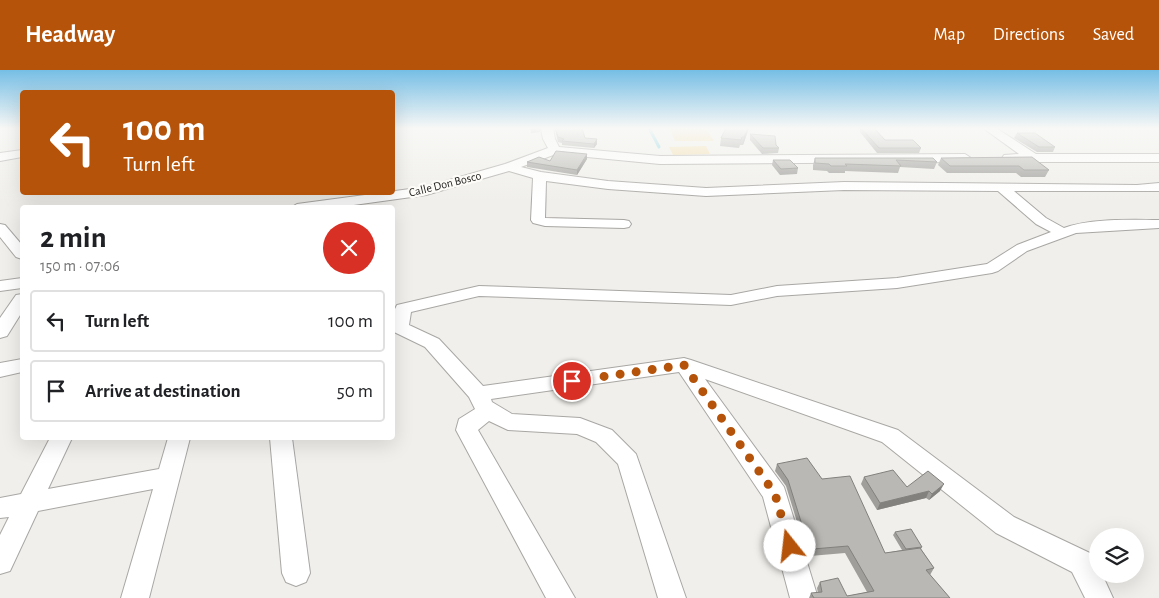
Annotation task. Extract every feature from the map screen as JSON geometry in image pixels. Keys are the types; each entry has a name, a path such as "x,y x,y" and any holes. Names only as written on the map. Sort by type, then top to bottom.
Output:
{"street":[{"name":"Calle Don Bosco","path":"320,205 426,191 547,153"},
{"name":"Calle Don Bosco","path":"583,153 660,160 974,158"},
{"path":"1026,153 1034,158"},
{"path":"0,157 20,154"},
{"path":"994,158 1159,158"},
{"path":"509,166 540,176 608,185 706,192 844,186 1159,188"},
{"path":"540,176 538,220 545,222 624,224"},
{"path":"1002,188 1041,221 1062,233"},
{"path":"672,598 628,460 604,436 580,426 508,422 483,402 432,342 396,325 403,309 479,292 731,300 777,291 897,283 992,268 1022,248 1074,229 1116,225 1159,224"},
{"path":"0,228 5,242 20,253"},
{"path":"0,286 20,283"},
{"path":"3,324 20,302"},
{"path":"684,365 775,494 804,598"},
{"path":"561,598 467,430 467,425 483,402 684,365 890,436 1006,525 1082,563 1099,598"},
{"path":"0,370 20,366"},
{"path":"0,562 60,440"},
{"path":"135,598 178,440"},
{"path":"281,440 296,573"},
{"path":"0,508 168,477"}],"shaded area":[{"path":"672,153 710,154 673,155"}],"building":[{"path":"555,153 587,154 577,170 527,162 539,157 550,161"},
{"path":"1032,157 1049,170 1024,170 1019,166 950,166 941,158"},
{"path":"815,158 933,158 937,162 896,160 901,166 845,164 847,166 831,166 829,164 815,163"},
{"path":"773,160 790,160 798,168 781,169"},
{"path":"807,458 822,479 850,476 885,553 920,548 934,568 926,570 950,598 814,598 811,593 822,592 820,582 838,578 847,596 874,591 848,546 813,549 803,528 788,480 777,464"},
{"path":"893,470 907,487 928,471 944,484 932,494 929,491 880,503 864,477"},
{"path":"911,529 922,547 906,549 895,532"}],"route":[{"path":"572,381 684,365 775,494 790,546"}]}
